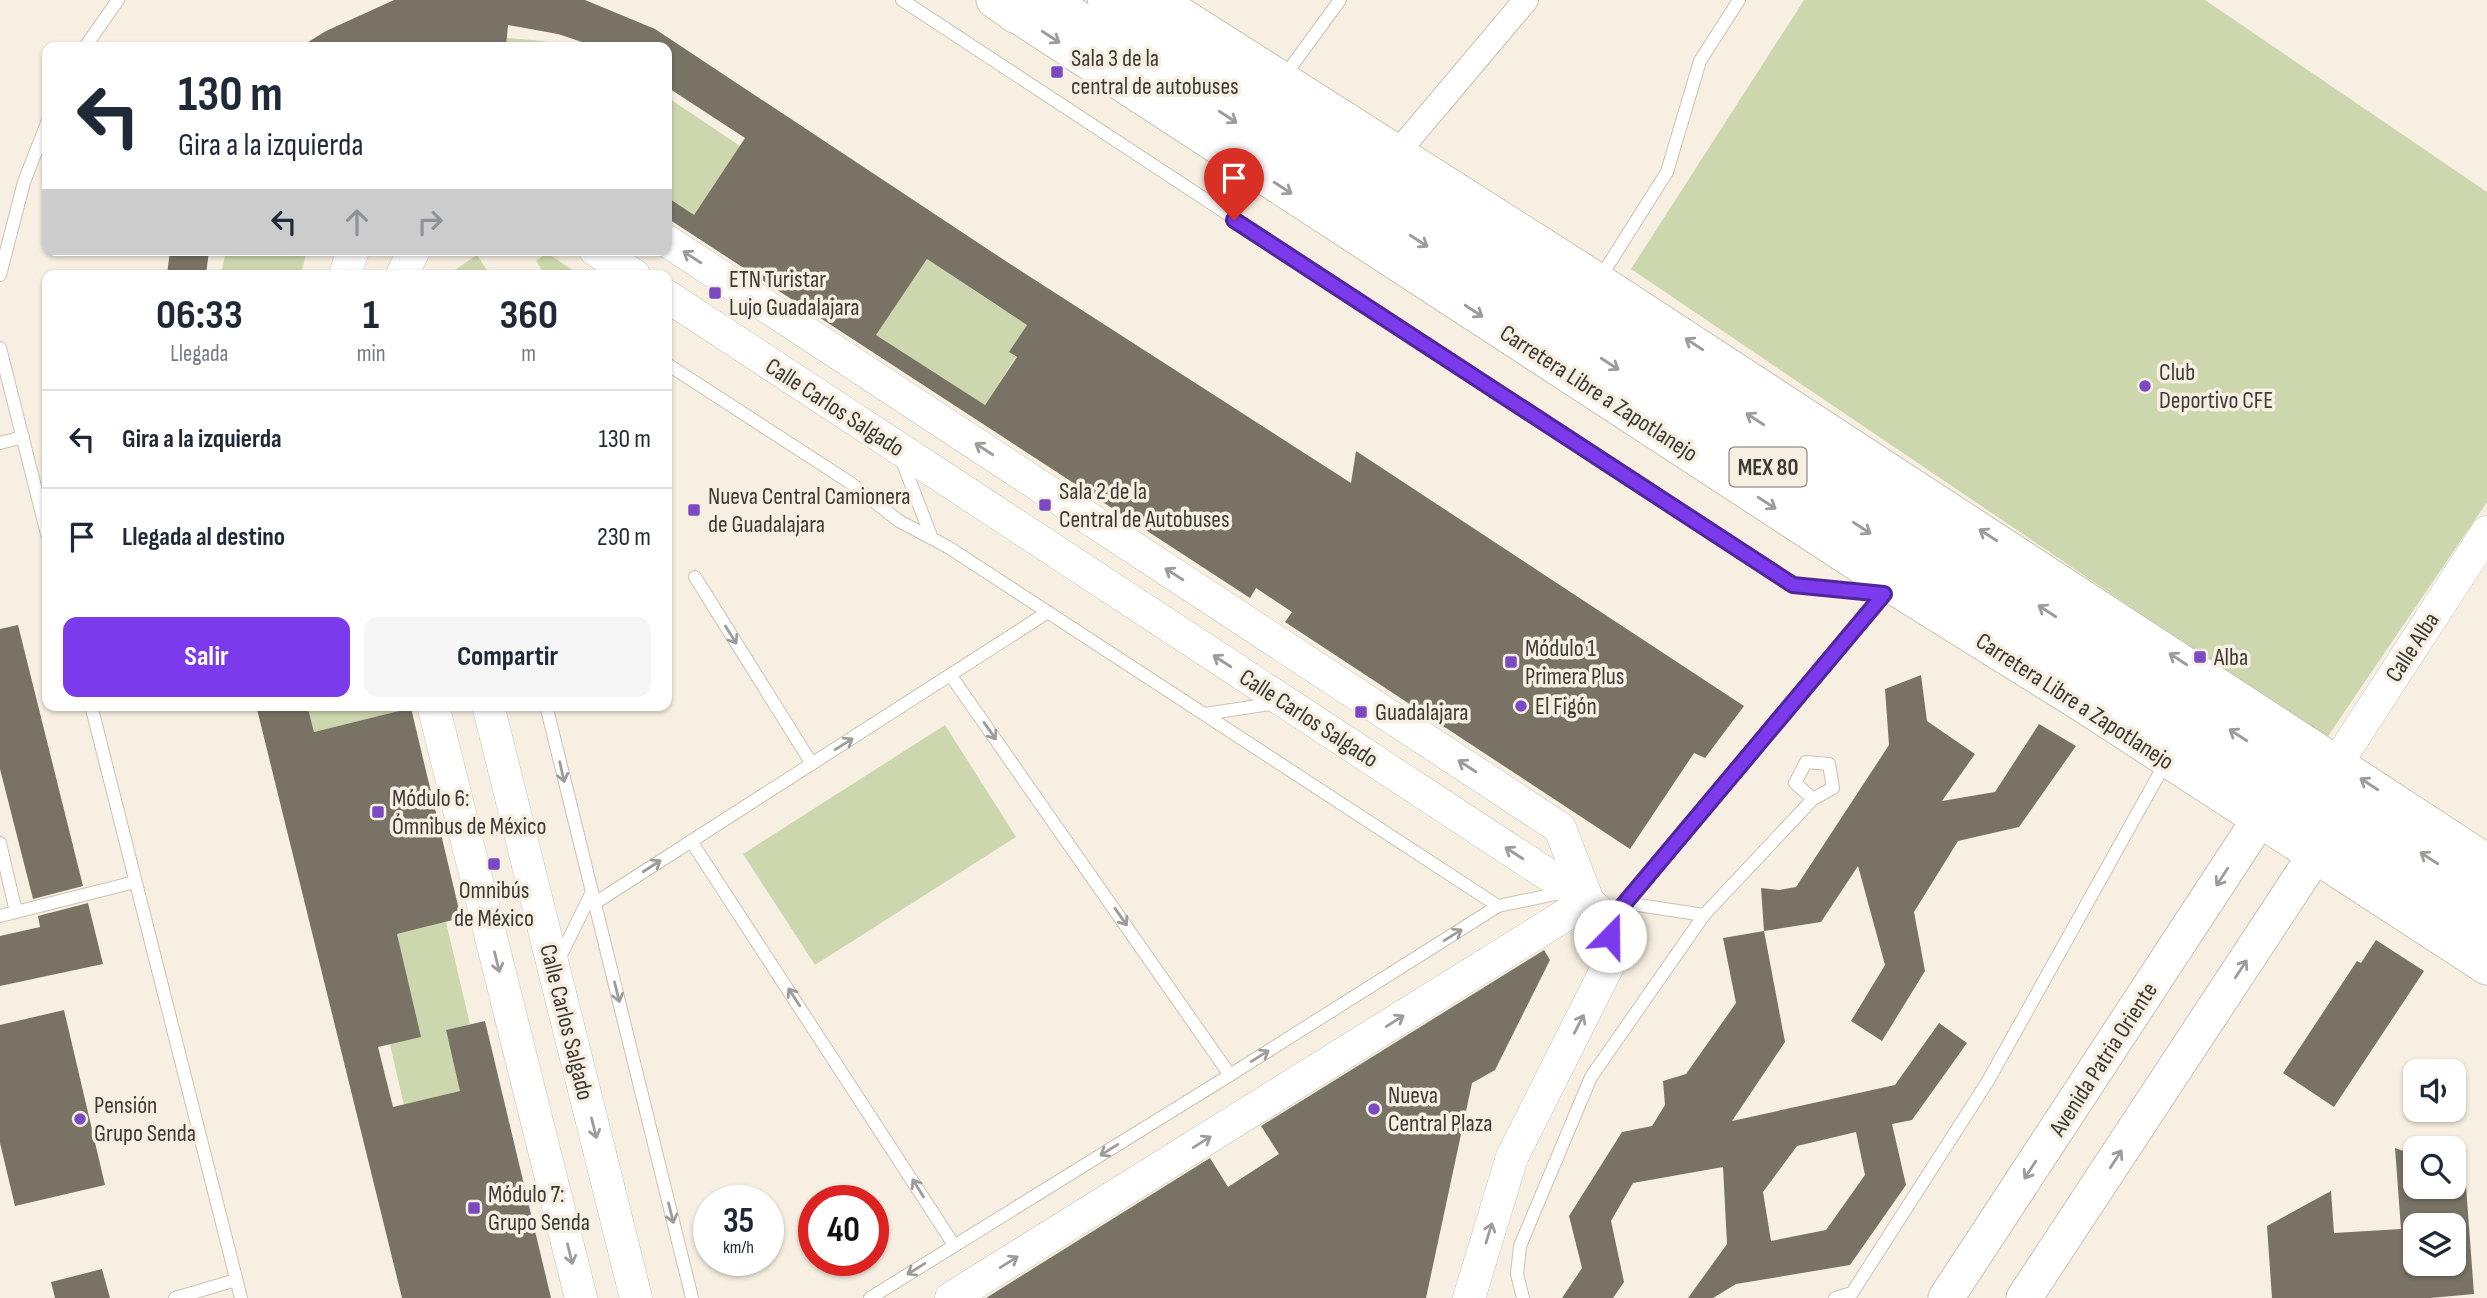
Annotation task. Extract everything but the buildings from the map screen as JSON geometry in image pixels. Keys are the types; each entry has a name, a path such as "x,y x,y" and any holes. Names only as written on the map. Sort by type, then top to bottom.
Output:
{"main road":[{"name":"MEX 80","path":"1107,0 2487,895"},
{"path":"1157,0 1281,82 1598,281 2487,862"},
{"name":"Carretera Libre a Zapotlanejo","path":"1013,3 1888,589 2167,760 2487,967"},
{"name":"Carretera Libre a Zapotlanejo","path":"1013,3 2487,936"},
{"name":"Avenida Patria Oriente","path":"1946,1298 2259,820"},
{"path":"2024,1298 2314,857"}],"street":[{"path":"1397,153 1526,0"},
{"path":"672,244 1560,828 1600,905 1611,951 1608,966 1512,1157 1469,1298"},
{"path":"604,256 626,270"},
{"name":"Calle Carlos Salgado","path":"672,299 1284,702 1600,905"},
{"name":"Calle Alba","path":"2337,763 2487,532"},
{"path":"434,711 581,1298"},
{"name":"Calle Carlos Salgado","path":"490,711 636,1298"},
{"path":"951,1298 1600,905"}],"lane":[{"path":"89,42 118,0"},
{"path":"902,0 1793,585 1888,589"},
{"path":"1281,82 1340,0"},
{"path":"1598,281 1667,172 1700,61 1739,0"},
{"path":"0,275 24,182 42,135"},
{"path":"0,348 42,514"},
{"path":"672,367 849,482 900,521 931,536 1499,906"},
{"path":"0,443 23,437"},
{"path":"896,447 931,536"},
{"path":"695,577 811,764"},
{"path":"1600,905 1888,589"},
{"path":"554,969 593,898 691,841 1048,612"},
{"path":"951,676 1230,1075"},
{"path":"1205,714 1284,702"},
{"path":"92,711 241,1298"},
{"path":"547,711 692,1298"},
{"path":"1835,1298 1852,1293 1989,1081 2167,760"},
{"path":"1523,1298 1517,1274 1520,1246 1591,1077 1703,915 1813,799"},
{"path":"691,841 954,1245"},
{"path":"0,844 16,912"},
{"path":"0,916 135,882"},
{"path":"870,1298 1499,906 1552,893 1600,905 1703,915"},
{"path":"175,1298 236,1280"}],"green space":[{"name":"Club Deportivo CFE","path":"1804,0 2205,0 2487,192 2487,502 2326,739 1631,269"},
{"path":"507,38 547,42 507,42"},
{"path":"672,100 740,146 694,215 672,200"},
{"path":"225,256 306,256 302,270 222,270"},
{"path":"478,256 487,270 455,270"},
{"path":"543,256 552,256 572,270 542,270 536,261"},
{"path":"927,259 999,307 1029,322 1010,352 1016,357 985,405 876,335"},
{"path":"309,711 396,712 314,732"},
{"path":"945,725 1016,837 815,965 743,854"},
{"path":"446,922 470,1024 446,1031 453,1059 484,1085 404,1105 366,942"}],"place":[{"name":"Sala 3 de la central de autobuses","path":"1057,72"},
{"name":"ETN Turistar Lujo Guadalajara","path":"715,293"},
{"name":"Club Deportivo CFE","path":"2145,386"},
{"name":"Sala 2 de la Central de Autobuses","path":"1045,505"},
{"name":"Nueva Central Camionera de Guadalajara","path":"694,510"},
{"name":"Alba","path":"2200,657"},
{"name":"Módulo 1 Primera Plus","path":"1511,662"},
{"name":"El Figón","path":"1521,706"},
{"name":"Guadalajara","path":"1361,712"},
{"name":"Módulo 6: Ómnibus de México","path":"378,812"},
{"name":"Omnibús de México","path":"494,864"},
{"name":"Nueva Central Plaza","path":"1374,1109"},
{"name":"Pensión Grupo Senda","path":"80,1119"},
{"name":"Módulo 7: Grupo Senda","path":"474,1208"}],"route":[{"path":"1234,220 1793,585 1884,594 1609,922 1610,936"}]}
